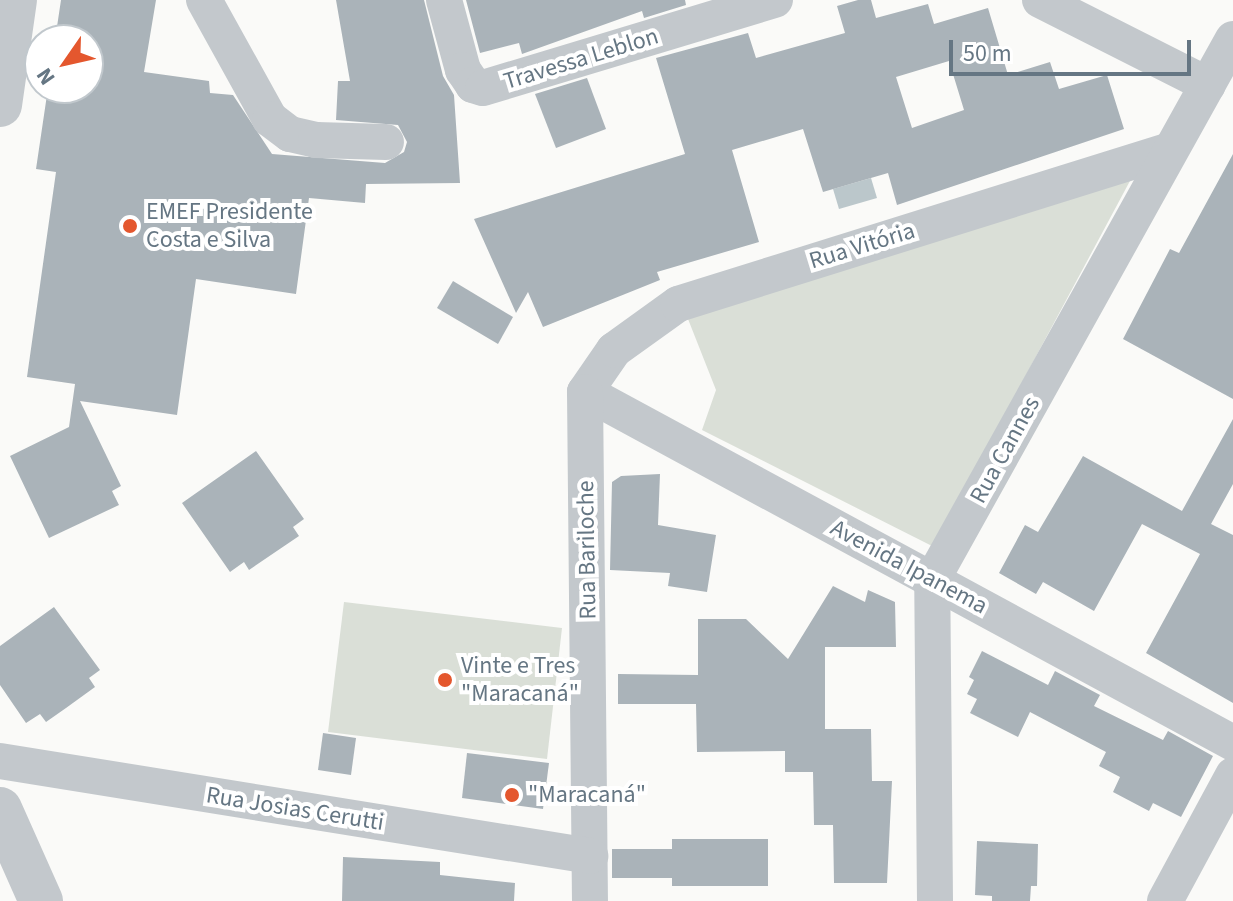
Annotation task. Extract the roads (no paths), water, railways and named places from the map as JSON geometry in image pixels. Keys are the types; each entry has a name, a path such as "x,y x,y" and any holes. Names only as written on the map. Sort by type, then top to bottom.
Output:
{"street":[{"path":"0,105 4,51 15,0"},
{"path":"204,0 270,119 290,134 316,140 386,142"},
{"name":"Travessa Leblon","path":"444,0 463,70 473,85 483,88 775,0"},
{"path":"1040,0 1208,85"},
{"name":"Rua Cannes","path":"935,901 932,580 1233,39"},
{"name":"Rua Vitória","path":"585,392 614,350 678,304 1170,150"},
{"name":"Avenida Ipanema","path":"585,392 1233,743"},
{"name":"Rua Bariloche","path":"585,392 590,901"},
{"name":"Rua Josias Cerutti","path":"0,761 590,856"},
{"path":"1165,901 1233,775"},
{"path":"0,809 41,901"}],"place":[{"name":"EMEF Presidente Costa e Silva","path":"130,226"},
{"name":"Vinte e Tres \"Maracaná\"","path":"445,680"},
{"name":"\"Maracaná\"","path":"512,795"}]}
